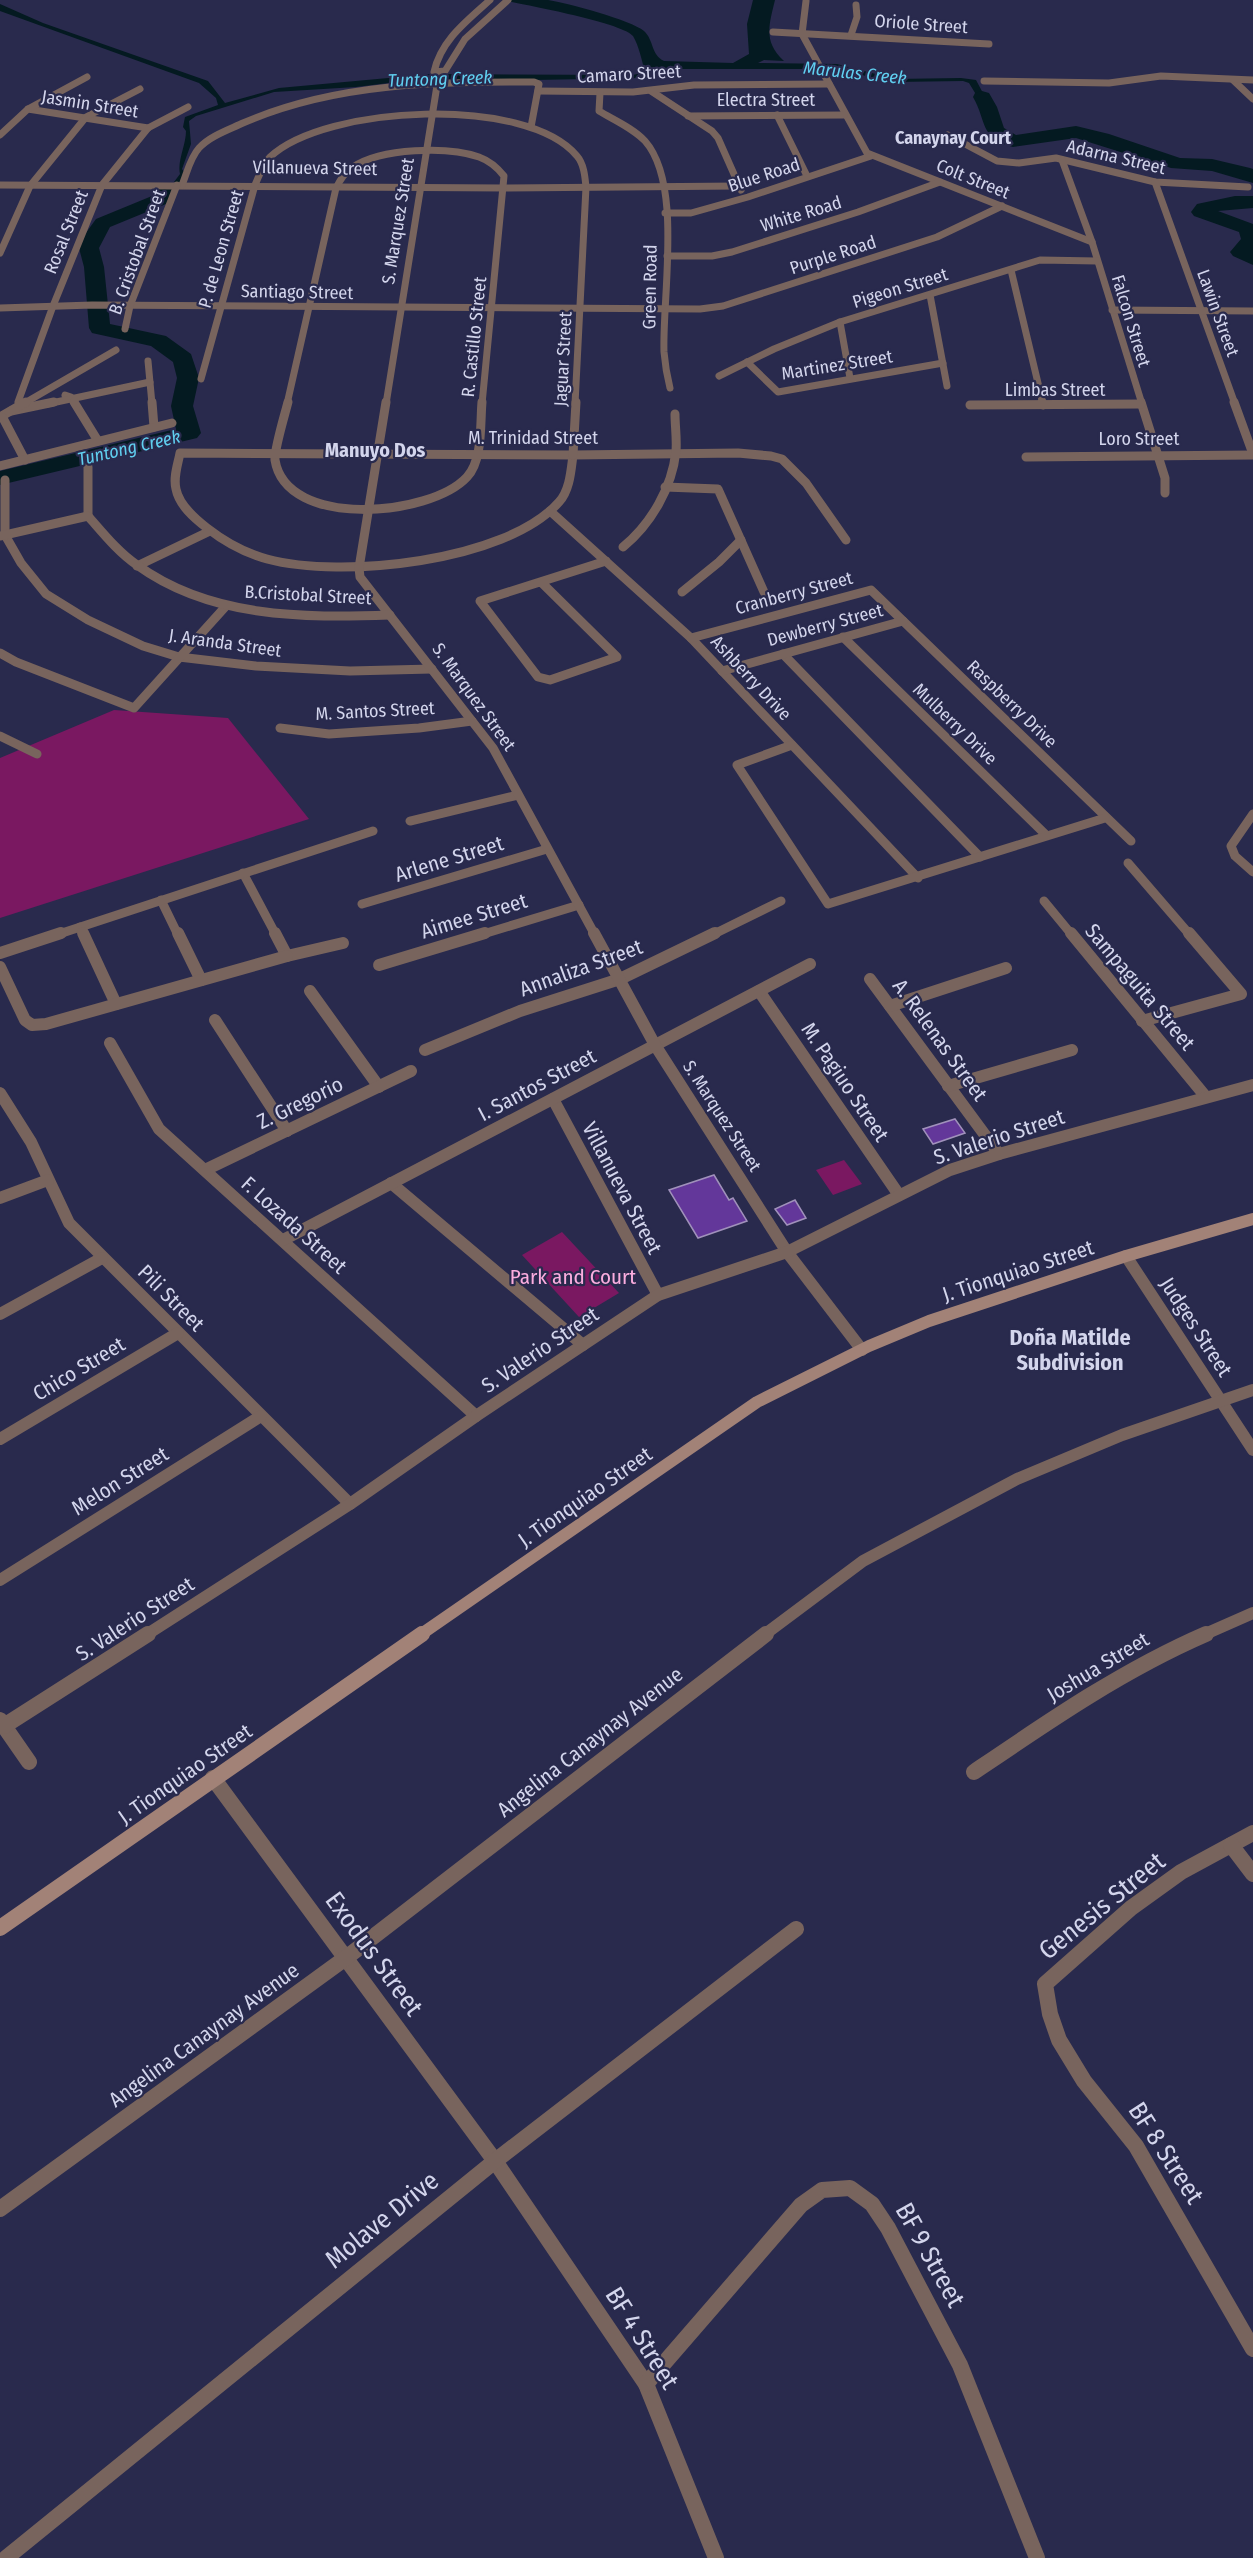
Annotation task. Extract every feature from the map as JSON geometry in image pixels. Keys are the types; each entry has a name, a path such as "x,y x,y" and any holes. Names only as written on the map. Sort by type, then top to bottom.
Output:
{"main road":[{"name":"J. Tionquiao Street","path":"0,1928 757,1402 866,1348 929,1321 1126,1256 1253,1219"}],"street":[{"path":"488,2 451,38 435,61 434,72 439,77 446,71 465,39 508,0"},
{"path":"806,0 802,34 844,114 871,156"},
{"name":"Oriole Street","path":"851,35 857,17 856,5"},
{"name":"Oriole Street","path":"773,32 990,44"},
{"path":"435,61 450,62"},
{"path":"984,81 1109,83 1161,76 1253,80"},
{"path":"0,135 28,109 87,77"},
{"name":"Camaro Street","path":"439,77 534,82 539,84 538,91 600,93 651,91 694,85 829,84"},
{"name":"S. Marquez Street","path":"439,77 403,308 368,508 359,568 360,577 493,748 655,1045 807,1281 866,1348"},
{"name":"B. Cristobal Street","path":"125,329 130,306 175,185 199,148 212,138 267,111 339,93 439,77"},
{"path":"1233,80 1253,99"},
{"path":"0,253 30,186 86,117 140,89"},
{"path":"531,127 538,91"},
{"path":"651,91 718,138 738,186 748,197"},
{"name":"Green Road","path":"600,93 599,111 646,141 658,161 665,187 667,308 664,346 670,388"},
{"name":"Rosal Street","path":"18,402 53,306 102,185 148,128 188,107"},
{"name":"Jasmin Street","path":"28,109 148,128"},
{"name":"Jaguar Street","path":"180,453 176,491 189,512 210,531 242,549 273,561 359,568 462,552 488,545 534,525 560,500 567,487 573,454 586,187 578,158 558,140 531,127 474,116 432,114"},
{"name":"P. de Leon Street","path":"201,379 255,185 270,157 313,132 364,118 432,114"},
{"name":"Electra Street","path":"688,116 844,114"},
{"path":"777,115 807,176"},
{"name":"Adarna Street","path":"948,135 986,158 997,161 1019,163 1044,158 1180,186 1248,187"},
{"path":"276,453 339,178 347,170 365,161 390,153 427,151 465,153 491,162 500,169 504,176 504,188"},
{"name":"Blue Road","path":"665,213 691,213 748,197 871,156"},
{"name":"Colt Street","path":"871,156 1092,242"},
{"name":"Falcon Street","path":"1062,160 1092,242 1165,478 1165,493"},
{"name":"White Road","path":"667,256 712,256 732,252 900,198 940,182"},
{"name":"Lawin Street","path":"1155,182 1253,455"},
{"name":"Villanueva Street","path":"0,185 255,185 336,188 738,186"},
{"name":"R. Castillo Street","path":"276,453 276,470 283,481 303,497 333,507 368,508 417,504 465,480 472,470 477,454 504,188"},
{"name":"Purple Road","path":"667,308 723,306 937,237 1002,206"},
{"name":"Pigeon Street","path":"719,376 840,322 1040,260 1096,261"},
{"path":"1011,270 1043,405"},
{"path":"930,295 947,386"},
{"name":"Santiago Street","path":"0,308 92,305 667,308"},
{"path":"1112,310 1253,311"},
{"path":"840,322 850,378"},
{"path":"25,460 3,418 0,417 116,350"},
{"path":"148,360 154,428"},
{"name":"Martinez Street","path":"747,362 778,392 943,363"},
{"path":"11,411 150,382"},
{"path":"50,388 71,398 98,441"},
{"name":"Limbas Street","path":"970,405 1141,404"},
{"path":"623,547 641,532 652,518 665,487 675,455 675,414"},
{"path":"0,466 172,423"},
{"name":"M. Trinidad Street","path":"180,453 757,454 781,459 791,466 846,540"},
{"name":"Loro Street","path":"1026,457 1253,455"},
{"path":"2,535 88,516 88,467"},
{"name":"J. Aranda Street","path":"5,480 2,535 46,594 88,620 142,646 179,657 306,670 432,669"},
{"path":"665,487 718,489 764,592"},
{"name":"Ashberry Drive","path":"550,511 691,638 918,878"},
{"name":"B.Cristobal Street","path":"88,516 106,538 137,566 179,589 226,606 293,614 346,617 390,615"},
{"path":"137,566 210,531"},
{"path":"682,592 719,562 741,540"},
{"path":"541,582 617,657 550,680 538,677 480,601 606,561"},
{"name":"Cranberry Street","path":"691,638 872,590"},
{"name":"Raspberry Drive","path":"872,590 1131,841"},
{"path":"0,653 16,662 130,708 140,704 226,606"},
{"name":"Dewberry Street","path":"722,670 903,621"},
{"name":"Mulberry Drive","path":"843,638 1045,834"},
{"path":"783,654 980,857"},
{"name":"M. Santos Street","path":"280,728 329,734 419,728 472,721"},
{"path":"0,736 37,754"},
{"path":"792,745 737,765 828,904 918,878 1045,834 1106,818"},
{"path":"410,821 518,795"},
{"path":"1253,814 1234,838 1231,846 1235,856 1253,872"},
{"path":"0,953 373,831"},
{"name":"Arlene Street","path":"362,904 547,849"},
{"path":"1128,863 1241,994 1142,1021"},
{"path":"243,873 287,956"},
{"path":"161,900 201,980"},
{"name":"Annaliza Street","path":"425,1050 520,1011 620,979 781,901"},
{"name":"Sampaguita Street","path":"1044,901 1206,1097"},
{"name":"Aimee Street","path":"379,965 579,905"},
{"path":"80,927 116,1004"},
{"path":"0,968 26,1020 32,1025 46,1024 287,956 343,943"},
{"name":"I. Santos Street","path":"283,1240 810,964"},
{"path":"890,1006 1006,968"},
{"name":"A. Relenas Street","path":"870,979 999,1154"},
{"path":"310,991 379,1087"},
{"name":"M. Pagiuo Street","path":"759,991 899,1195"},
{"path":"215,1020 287,1131"},
{"name":"F. Lozada Street","path":"110,1043 159,1129 476,1416"},
{"path":"948,1086 1072,1050"},
{"name":"Z. Gregorio","path":"205,1170 411,1071"},
{"name":"S. Valerio Street","path":"2,1723 350,1504 476,1416 658,1295 787,1252 950,1170 999,1154 1253,1084"},
{"name":"Pili Street","path":"0,1093 5,1111 31,1142 69,1223 350,1504"},
{"name":"Villanueva Street","path":"552,1099 658,1295"},
{"path":"0,1198 48,1180"},
{"path":"392,1183 583,1345"},
{"name":"Judges Street","path":"1126,1256 1253,1450"},
{"path":"0,1314 102,1258"},
{"name":"Chico Street","path":"0,1439 178,1333"},
{"name":"Angelina Canaynay Avenue","path":"0,2209 347,1957 684,1695 863,1561 1017,1479 1122,1435 1253,1390"},
{"name":"Melon Street","path":"0,1580 261,1416"},
{"name":"Joshua Street","path":"974,1772 1063,1711 1162,1653 1253,1613"},
{"path":"2,1723 29,1762"},
{"name":"Exodus Street","path":"213,1778 495,2161"},
{"name":"Genesis Street","path":"1045,1984 1131,1908 1181,1872 1253,1833"},
{"path":"1231,1845 1253,1874"},
{"name":"Molave Drive","path":"6,2558 495,2161 796,1929"},
{"name":"BF 8 Street","path":"1045,1984 1050,2014 1059,2040 1084,2081 1136,2146 1253,2349"},
{"name":"BF 4 Street","path":"495,2161 646,2384 716,2558"},
{"name":"BF 9 Street","path":"646,2384 801,2205 822,2190 850,2188 872,2204 888,2228 960,2365 1037,2558"}],"green space":[{"path":"114,710 228,718 309,819 0,918 0,758"},
{"path":"844,1160 862,1184 833,1195 816,1170"},
{"name":"Park and Court","path":"562,1232 619,1293 579,1317 522,1255"}],"water":[{"path":"502,0 548,0 613,17 644,31 657,55 664,61 733,63 749,54 747,24 753,0 775,0 769,33 770,40 777,54 784,61 764,60 758,63 837,64 895,79 961,78 976,80 984,95 994,105 995,127 1005,136 1001,137 989,127 983,106 969,83 963,81 894,82 834,69 665,69 652,76 640,78 487,81 430,78 356,87 274,92 196,116 189,121 191,144 182,169 185,173 180,182 174,182 180,174 186,136 183,127 185,117 218,105 216,98 199,83 0,11 0,4 43,23 208,81 225,103 279,88 432,74 633,75 645,72 635,40 626,31 572,15"}],"building":[{"path":"955,1119 965,1133 933,1144 923,1129"},
{"path":"714,1175 729,1200 733,1198 747,1221 698,1238 669,1190"},
{"path":"795,1200 806,1218 787,1225 775,1209"}],"waterway":[{"name":"Marulas Creek","path":"982,97 988,107 995,131 1013,141 1076,132 1102,138 1178,164 1212,165 1243,172 1253,177"},
{"name":"Tuntong Creek","path":"0,478 189,433 182,406 188,378 183,359 158,341 100,328 94,267 89,248 93,237 103,223 159,200 165,193"},
{"name":"Marulas Creek","path":"1253,202 1235,202 1204,208 1201,212 1246,228 1252,235 1251,241 1240,252 1253,259"}],"district":[{"name":"Canaynay Court","path":"953,138"},
{"name":"Manuyo Dos","path":"375,450"},
{"name":"Doña Matilde Subdivision","path":"1070,1350"}]}
